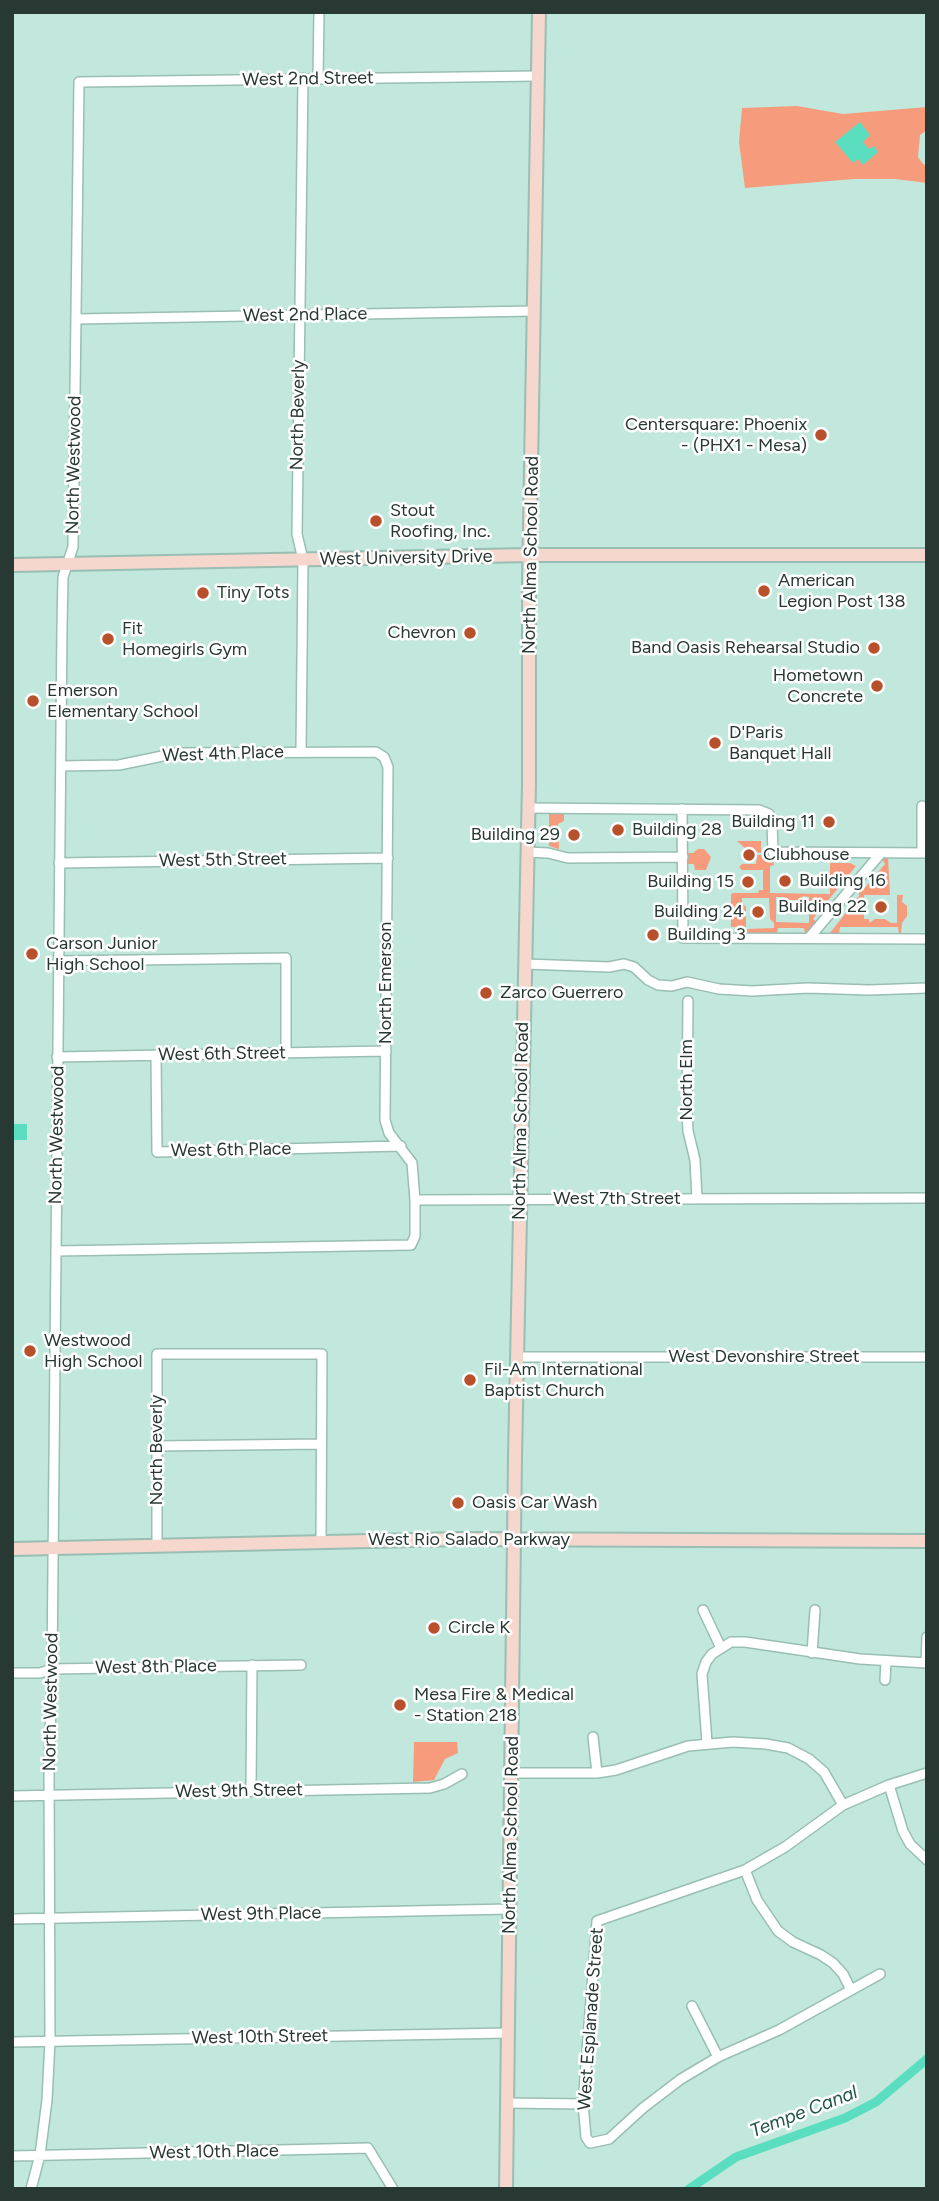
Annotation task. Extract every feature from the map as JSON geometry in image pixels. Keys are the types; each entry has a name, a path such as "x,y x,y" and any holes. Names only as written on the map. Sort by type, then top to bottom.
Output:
{"main road":[{"name":"North Alma School Road","path":"506,2189 539,12"},
{"name":"West University Drive","path":"12,565 530,555 927,555"},
{"name":"West Rio Salado Parkway","path":"12,1549 514,1539 927,1541"}],"street":[{"path":"318,78 319,12"},
{"name":"West 2nd Street","path":"79,82 538,76"},
{"name":"North Beverly","path":"301,751 303,560 297,534 303,78"},
{"name":"North Westwood","path":"31,2189 40,2155 47,2100 50,2041 49,1795 63,580 73,549 79,82"},
{"name":"West 2nd Place","path":"76,320 534,311"},
{"name":"West 4th Place","path":"61,766 118,765 177,753 376,752 384,757"},
{"name":"North Emerson","path":"384,757 388,768 385,1120 389,1133 412,1163 415,1200"},
{"path":"528,808 759,810 769,814 772,822 773,852 924,853 922,806"},
{"path":"682,809 683,938 927,939"},
{"path":"527,852 568,858 682,857"},
{"path":"809,938 881,853"},
{"name":"West 5th Street","path":"59,863 387,858"},
{"path":"58,961 286,958 286,1053"},
{"path":"524,964 609,967 624,964 634,967 658,985 672,986 687,982 719,989 752,991 927,988"},
{"name":"North Elm","path":"688,1001 687,1112 688,1131 695,1160 697,1199"},
{"name":"West 6th Street","path":"57,1057 386,1051"},
{"name":"West 6th Place","path":"156,1055 157,1152 401,1146"},
{"name":"West 7th Street","path":"415,1200 927,1198"},
{"path":"55,1251 411,1245 415,1236 415,1200"},
{"name":"North Beverly","path":"157,1545 157,1354 322,1354 321,1444"},
{"name":"West Devonshire Street","path":"517,1357 927,1357"},
{"path":"157,1446 321,1444 321,1542"},
{"path":"703,1610 721,1648"},
{"path":"812,1653 816,1610"},
{"path":"707,1743 702,1674 706,1662 731,1642 886,1661 926,1663 927,1637"},
{"path":"885,1680 886,1661"},
{"path":"251,1790 252,1665"},
{"name":"West 8th Place","path":"12,1673 40,1673 52,1669 301,1665"},
{"path":"593,1737 597,1773"},
{"path":"512,1773 597,1773 616,1770 667,1752 707,1743 755,1743 788,1748 824,1772 843,1805"},
{"name":"West Esplanade Street","path":"718,2057 681,2079 609,2139 590,2143 584,2130 583,2104 597,1920 745,1870 785,1847 843,1805 927,1773"},
{"name":"West 9th Street","path":"12,1796 430,1788 462,1774"},
{"path":"889,1786 910,1844 927,1860"},
{"path":"745,1870 757,1900 779,1931 793,1942 833,1963 843,1974 851,1990"},
{"name":"West 9th Place","path":"12,1919 510,1909"},
{"path":"692,2006 718,2057 779,2029 880,1974"},
{"name":"West 10th Street","path":"12,2042 508,2034"},
{"path":"507,2103 583,2104"},
{"name":"West 10th Place","path":"12,2156 368,2148 393,2189"}],"shaded area":[{"path":"797,106 843,114 927,107 927,130 920,135 918,157 927,165 927,183 895,179 854,179 745,188 739,142 742,108"},
{"path":"860,122 870,135 863,142 869,149 874,146 878,152 863,165 858,159 853,163 835,142"},
{"path":"549,813 564,813 564,821 558,824 559,849 549,846"},
{"path":"737,841 761,841 761,853 747,850"},
{"path":"704,849 711,857 706,870 695,870 694,864 687,864 687,853"},
{"path":"757,855 773,855 774,865 770,866 770,893 830,894 830,863 850,863 856,866 813,919 817,922 808,934 805,934 804,928 778,928 777,933 742,933 742,927 731,927 731,895 758,893 763,890 763,870 742,870 739,867 742,864 756,864","holes":["803,896 809,897 809,923 776,922 776,897 801,900","742,898 769,898 770,919 774,928 746,929 746,907"]},
{"path":"888,857 890,895 864,895 864,919 869,919 869,923 875,919 885,919 897,923 897,895 903,895 902,902 907,906 907,916 902,923 901,934 898,927 840,927 839,933 830,933 859,896 859,892 885,864 882,859"},
{"path":"12,1124 27,1124 27,1140 12,1140"},
{"path":"414,1742 457,1742 458,1753 445,1759 434,1780 413,1782"}],"waterway":[{"name":"Tempe Canal","path":"689,2189 736,2157 845,2118 876,2102 927,2059"}],"place":[{"name":"Centersquare: Phoenix - (PHX1 - Mesa)","path":"821,435"},
{"name":"Stout Roofing, Inc.","path":"376,521"},
{"name":"American Legion Post 138","path":"764,591"},
{"name":"Tiny Tots","path":"203,593"},
{"name":"Chevron","path":"470,633"},
{"name":"Fit Homegirls Gym","path":"108,639"},
{"name":"Band Oasis Rehearsal Studio","path":"874,648"},
{"name":"Hometown Concrete","path":"877,686"},
{"name":"Emerson Elementary School","path":"33,701"},
{"name":"D'Paris Banquet Hall","path":"715,743"},
{"name":"Building 11","path":"829,822"},
{"name":"Building 28","path":"618,830"},
{"name":"Building 29","path":"574,835"},
{"name":"Clubhouse","path":"749,855"},
{"name":"Building 16","path":"785,881"},
{"name":"Building 15","path":"748,882"},
{"name":"Building 22","path":"881,907"},
{"name":"Building 24","path":"758,912"},
{"name":"Building 3","path":"653,935"},
{"name":"Carson Junior High School","path":"32,954"},
{"name":"Zarco Guerrero","path":"486,993"},
{"name":"Westwood High School","path":"30,1351"},
{"name":"Fil-Am International Baptist Church","path":"470,1380"},
{"name":"Oasis Car Wash","path":"458,1503"},
{"name":"Circle K","path":"434,1628"},
{"name":"Mesa Fire & Medical - Station 218","path":"400,1705"}]}
